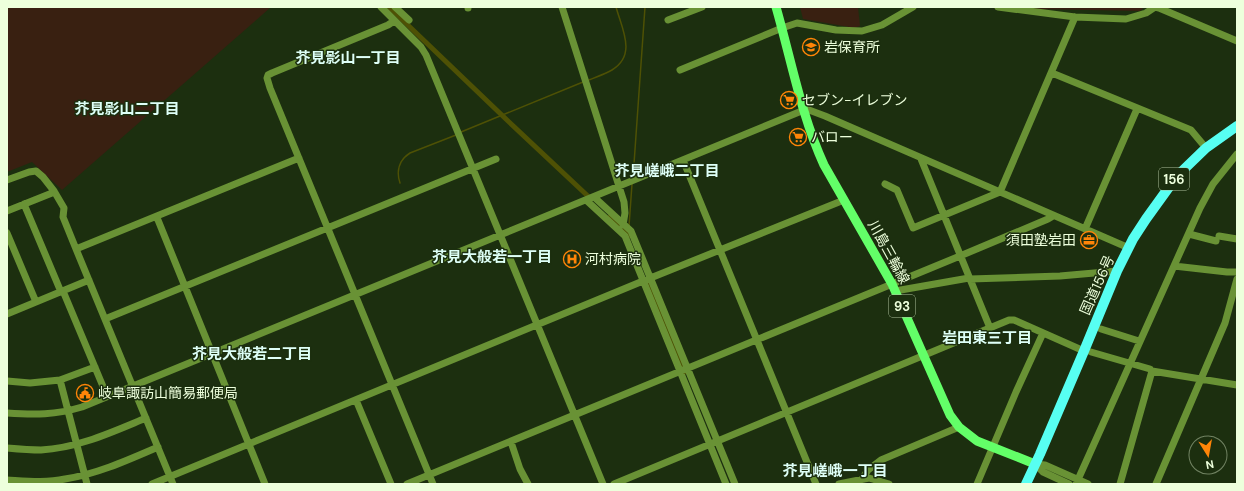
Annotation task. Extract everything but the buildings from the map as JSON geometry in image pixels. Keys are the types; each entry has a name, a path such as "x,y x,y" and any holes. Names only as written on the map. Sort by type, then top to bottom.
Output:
{"highway":[{"name":"国道156号","path":"1026,484 1088,351 1117,271 1128,248 1146,219 1177,176 1206,148 1237,126"}],"main road":[{"name":"川島三輪線","path":"776,7 815,146 894,287 950,415 959,427 977,441 1035,464"}],"street":[{"path":"381,7 426,55 603,484"},
{"path":"395,7 409,20"},
{"path":"562,7 624,202 624,225"},
{"path":"668,20 702,7"},
{"path":"680,70 782,28 798,23 836,30 862,31 882,25 913,7"},
{"path":"998,7 1075,17 1100,18 1126,18 1138,16 1155,7 1237,41"},
{"path":"885,184 898,190 913,228 1000,192 1075,17"},
{"path":"394,21 388,25 268,75 267,78 433,484"},
{"path":"1052,73 1190,130 1206,148"},
{"path":"1085,229 1137,109"},
{"path":"7,413 36,415 49,414 82,407 804,110 809,110 825,116 1128,248"},
{"path":"1077,482 1164,285 1200,208 1213,184 1237,154"},
{"path":"76,249 299,158"},
{"path":"105,318 473,167 496,159"},
{"path":"921,159 990,328"},
{"path":"683,160 816,484"},
{"path":"7,180 36,171 44,177 54,190 64,208 63,217 173,484"},
{"path":"7,211 52,193 54,190"},
{"path":"594,197 631,231 735,484"},
{"path":"586,200 624,236 726,484"},
{"path":"152,484 538,326 643,281 844,200"},
{"path":"24,204 107,396"},
{"path":"156,216 266,484"},
{"path":"407,484 757,340 894,287 960,256 1053,216"},
{"path":"7,233 36,302"},
{"path":"1189,234 1237,239"},
{"path":"1174,266 1237,272"},
{"path":"894,287 969,278 1060,276 1117,271"},
{"path":"1156,484 1225,323 1237,279"},
{"path":"7,314 89,280"},
{"path":"614,484 1009,320 1014,320 1088,351 1150,369"},
{"path":"1101,329 1139,341"},
{"path":"977,484 1016,392 1044,333"},
{"path":"7,381 30,383 60,380 95,367"},
{"path":"1120,484 1152,371 1237,385"},
{"path":"60,380 87,484"},
{"path":"356,400 391,484"},
{"path":"7,448 40,450 77,444 93,440 146,418"},
{"path":"862,479 868,470 881,460 959,427"},
{"path":"511,442 520,469 528,484"},
{"path":"7,480 32,482 64,480 104,469 158,448"},
{"path":"1035,464 1045,465 1077,482 1088,484"},
{"path":"1035,464 1042,472 1069,484"},
{"path":"839,484 870,478 889,484"}],"shaded area":[{"path":"7,7 271,7 62,190 32,162 7,172"},
{"path":"800,7 858,7 860,26 855,28 803,19"},
{"path":"992,7 1144,7 1140,11 1034,9 1001,11"}],"waterway":[{"path":"389,7 591,199"},
{"path":"589,80 612,70 620,64 624,57 626,41 616,7"},
{"path":"633,178 645,7"},
{"path":"461,132 583,82"},
{"path":"400,183 398,174 399,166 406,156 410,153 456,135"},
{"path":"629,226 632,184"},
{"path":"610,217 628,236"},
{"path":"647,280 685,372"}],"place":[{"name":"岩保育所","path":"811,47"},
{"name":"セブン-イレブン","path":"789,100"},
{"name":"バロー","path":"798,137"},
{"name":"須田塾岩田","path":"1089,240"},
{"name":"河村病院","path":"572,259"},
{"name":"岐阜諏訪山簡易郵便局","path":"85,393"}],"district":[{"name":"芥見影山一丁目","path":"348,58"},
{"name":"芥見影山二丁目","path":"127,109"},
{"name":"芥見嵯峨二丁目","path":"667,171"},
{"name":"芥見大般若一丁目","path":"492,257"},
{"name":"岩田東三丁目","path":"987,338"},
{"name":"芥見大般若二丁目","path":"252,354"},
{"name":"芥見嵯峨一丁目","path":"835,471"}]}
